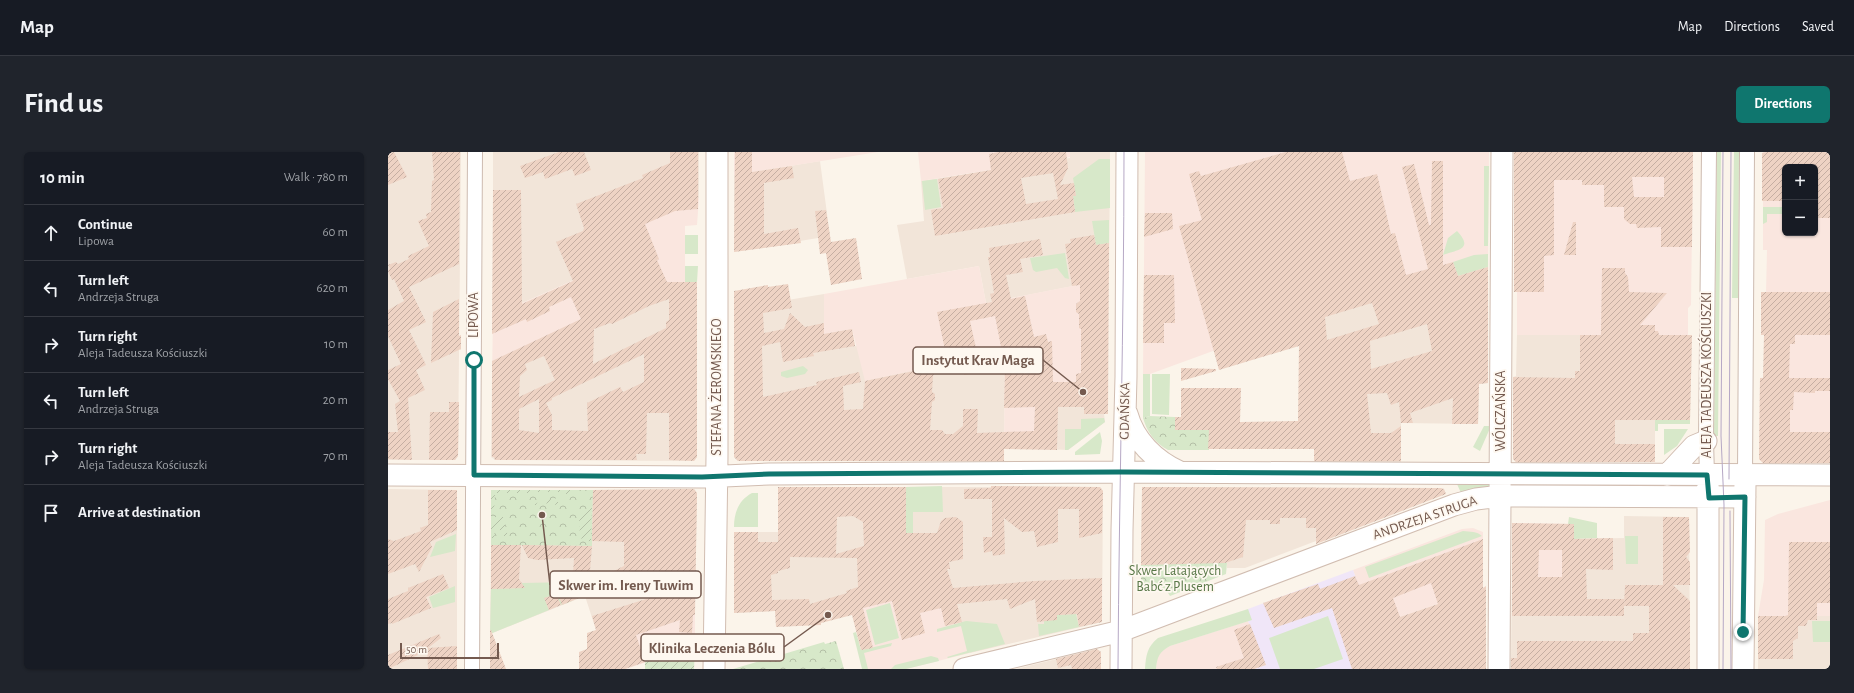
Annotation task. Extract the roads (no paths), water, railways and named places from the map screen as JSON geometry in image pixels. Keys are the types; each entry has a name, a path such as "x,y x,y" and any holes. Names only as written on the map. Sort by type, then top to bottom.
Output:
{"street":[{"name":"LIPOWA","path":"472,669 475,152"},
{"name":"STEFANA ŻEROMSKIEGO","path":"714,669 717,152"},
{"name":"GDAŃSKA","path":"1121,669 1127,152"},
{"name":"WÓLCZAŃSKA","path":"1499,669 1502,152"},
{"name":"ALEJA TADEUSZA KOŚCIUSZKI","path":"1708,152 1706,441 1709,498 1708,669"},
{"path":"1743,669 1747,152"},
{"path":"1125,409 1131,425 1149,451 1162,463 1182,473"},
{"path":"1667,475 1694,446 1706,441"},
{"name":"ANDRZEJA STRUGA","path":"388,475 716,477 769,474 1123,472 1830,475"},
{"name":"ANDRZEJA STRUGA","path":"964,669 1121,630 1454,505 1476,499 1501,496 1745,497"}],"tram line":[{"path":"1118,669 1124,152"},
{"path":"1723,152 1721,436 1724,505 1723,669"},
{"path":"1729,479 1731,152"},
{"path":"1730,511 1731,669"}],"place":[{"name":"Instytut Krav Maga","path":"1083,392"},
{"name":"Skwer im. Ireny Tuwim","path":"542,515"},
{"name":"Klinika Leczenia Bólu","path":"828,615"}],"park label":[{"name":"Skwer Latających Babć z Plusem","path":"1175,580"}]}
